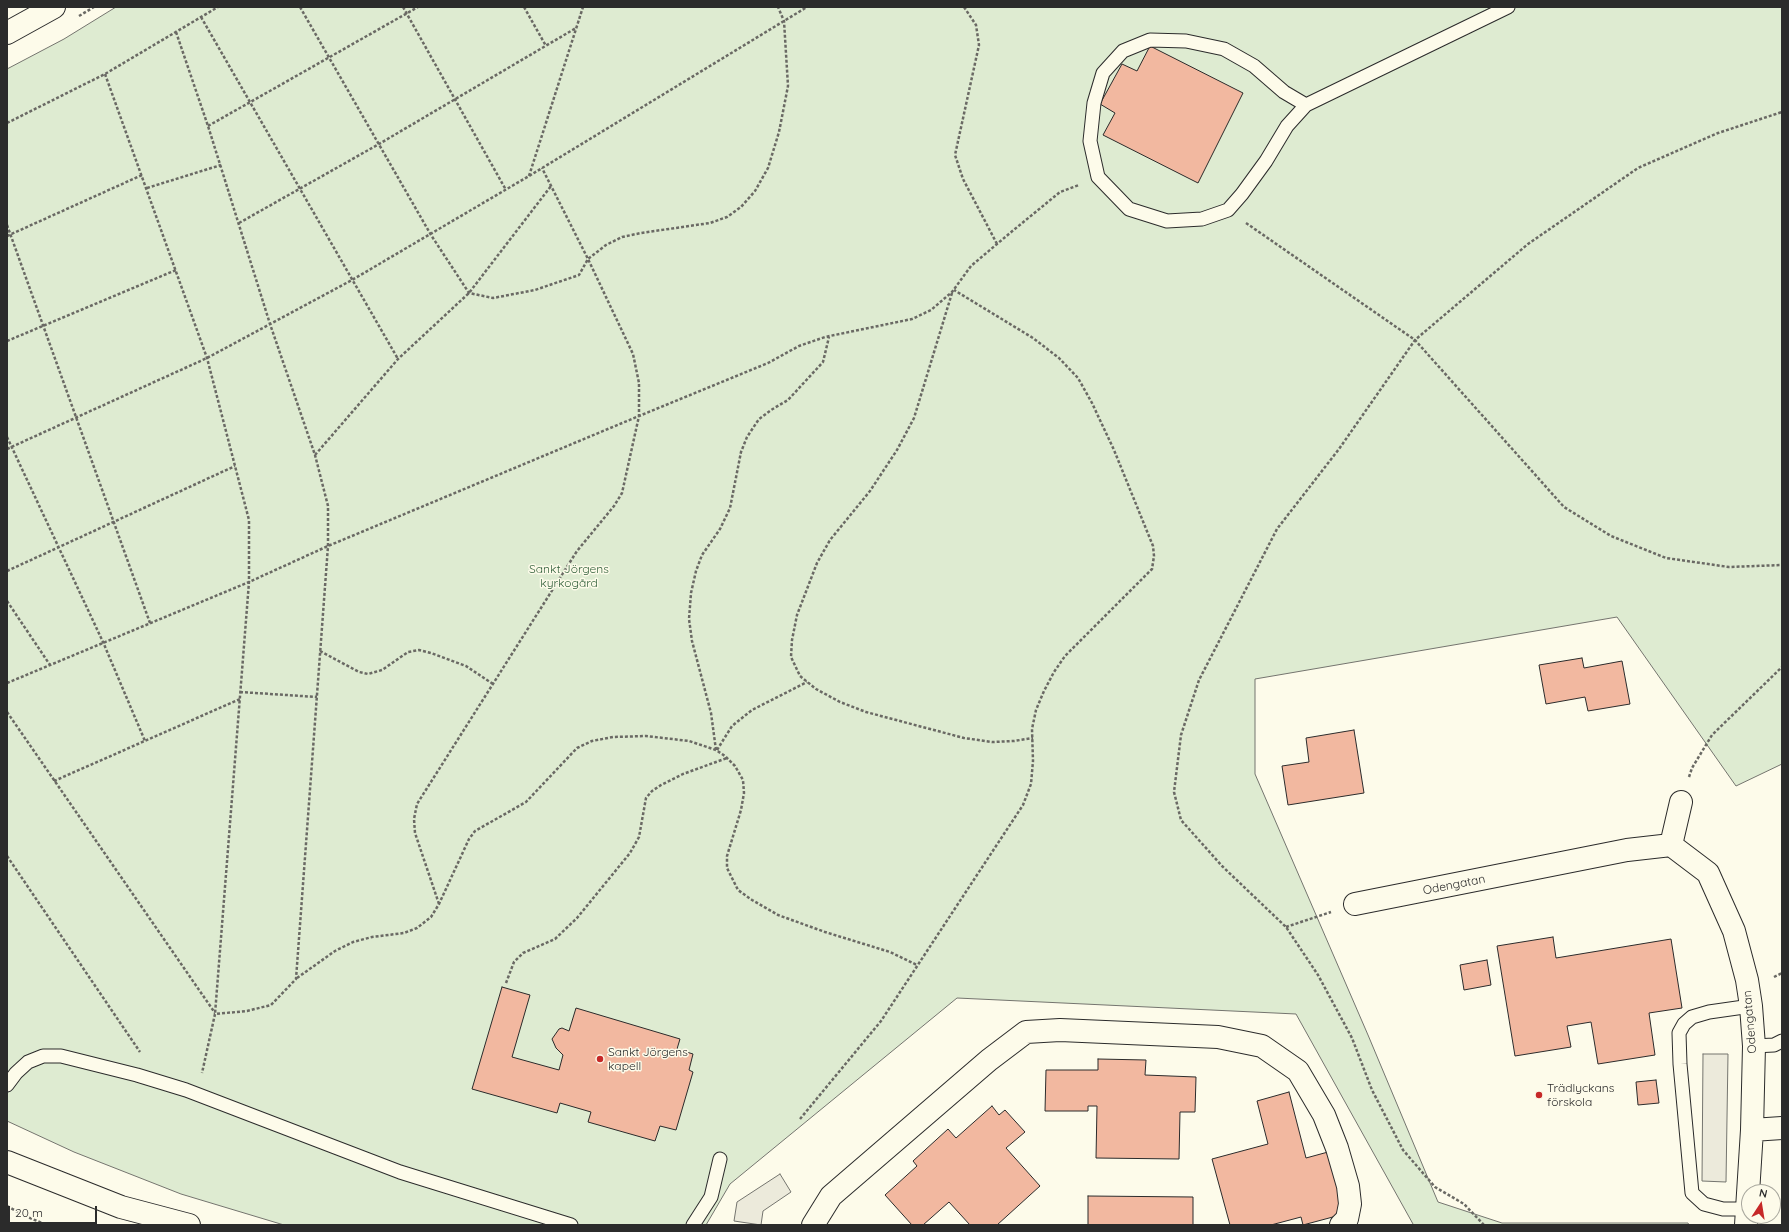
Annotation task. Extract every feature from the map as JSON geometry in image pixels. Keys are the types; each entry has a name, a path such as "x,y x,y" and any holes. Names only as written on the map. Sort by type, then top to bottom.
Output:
{"street":[{"path":"7,33 54,7"},
{"path":"1671,845 1681,802"},
{"name":"Odengatan","path":"1355,904 1627,850 1671,845 1708,873 1734,931 1746,980 1751,1006 1754,1046 1752,1130 1748,1184"},
{"path":"814,1225 831,1196 989,1060 1026,1032 1060,1030 1218,1037 1262,1046 1298,1071 1324,1115 1337,1148 1348,1186 1350,1204 1346,1219 1341,1225"},
{"path":"1752,1130 1782,1128"},
{"path":"7,1162 121,1207 189,1225"}],"lane":[{"path":"1306,105 1284,92 1254,66 1224,49 1186,41 1150,40 1124,51 1103,73 1094,103 1090,141 1098,177 1129,209 1167,221 1202,219 1228,210 1242,194 1266,161 1287,126 1306,105 1508,7"},
{"path":"1741,1215 1704,1204 1692,1193 1680,1064 1679,1033 1684,1024 1692,1016 1751,1006"},
{"path":"1754,1046 1774,1045 1782,1041"},
{"path":"7,1085 16,1073 28,1062 43,1056 61,1056 137,1075 198,1095 400,1172 571,1225"},
{"path":"693,1225 711,1196 720,1159"}],"path":[{"path":"7,123 106,74 218,7"},
{"path":"300,7 431,235 469,293 493,298 535,290 579,275 588,259 606,245 622,237 710,223 727,217 741,207 755,191 770,160 779,132 788,86 784,22 778,7"},
{"path":"403,7 506,190"},
{"path":"208,126 418,7"},
{"path":"524,7 546,46"},
{"path":"529,176 583,7"},
{"path":"7,450 207,358 352,280 506,190 807,7"},
{"path":"964,7 976,25 978,45 955,155 963,179 997,244"},
{"path":"200,17 250,101 398,360"},
{"path":"239,223 379,144 576,28"},
{"path":"176,32 221,165 270,324 315,455 328,506 328,546 296,979"},
{"path":"106,74 207,358 249,520 248,582 240,699 215,1014 198,1095"},
{"path":"1484,1225 1464,1204 1435,1186 1403,1150 1372,1090 1352,1038 1318,975 1286,927 1222,866 1181,820 1174,792 1181,735 1199,680 1277,529 1339,449 1415,340 1528,244 1638,168 1718,133 1782,112"},
{"path":"147,188 221,165"},
{"path":"439,904 415,834 414,819 417,804 577,551 614,506 622,493 639,416 639,384 633,354 588,259 542,168"},
{"path":"7,236 142,175"},
{"path":"7,683 248,582 328,546 768,363 799,346 829,336 912,319 931,310 953,291 971,266 1060,192 1098,177"},
{"path":"315,455 398,360 469,293 551,186"},
{"path":"1228,210 1415,340 1564,507 1611,536 1666,558 1729,567 1782,565"},
{"path":"7,225 150,623"},
{"path":"7,341 176,270"},
{"path":"953,291 914,418 897,450 870,490 830,540 817,563 797,615 792,640 791,657 800,676 816,689 840,702 866,712 898,722 964,738 992,742 1032,738"},
{"path":"800,1119 881,1021 1023,805 1031,784 1033,761 1032,729 1036,710 1054,672 1065,656 1152,569 1154,556 1153,546 1114,450 1092,403 1078,378 1059,358 1033,338 953,291"},
{"path":"716,750 711,713 694,649 689,619 691,593 696,571 702,555 720,529 730,508 741,452 747,437 759,420 771,410 788,400 823,362 829,336"},
{"path":"7,437 103,642 145,741"},
{"path":"7,570 235,466"},
{"path":"7,601 50,665"},
{"path":"320,651 359,672 368,674 382,670 408,652 419,650 466,666 493,684"},
{"path":"1681,802 1692,768 1712,735 1782,667"},
{"path":"716,750 732,726 752,710 807,682"},
{"path":"240,692 317,696"},
{"path":"54,781 240,699"},
{"path":"7,712 215,1014"},
{"path":"215,1014 246,1011 271,1005 296,979 335,951 353,942 372,937 404,933 417,928 430,918 439,904 469,839 475,831 526,802 577,748 592,741 613,737 646,736 689,741 716,750 727,758 735,766 743,780 744,793 741,810 726,856 727,868 738,890 778,915 824,932 890,952 917,965"},
{"path":"506,984 514,962 523,953 555,939 577,918 630,853 639,836 646,798 652,791 683,774 727,758"},
{"path":"7,856 145,1059 137,1075"},
{"path":"1286,927 1355,904"},
{"path":"7,1206 25,1216 47,1225"}],"green space":[{"name":"Sankt Jörgens kyrkogård","path":"116,7 1782,7 1782,764 1736,786 1617,617 1255,679 1255,774 1368,1035 1438,1202 1502,1223 1688,1223 1689,1225 1412,1225 1413,1224 1296,1014 957,998 730,1184 706,1225 284,1225 181,1194 74,1152 7,1121 7,69 64,39"}],"shaded area":[{"path":"1703,1054 1728,1054 1726,1182 1702,1181"},
{"path":"780,1174 791,1192 763,1211 761,1225 734,1221 737,1202"}],"building":[{"path":"1150,46 1243,93 1198,183 1103,135 1115,113 1100,104 1122,64 1137,71"},
{"path":"1582,658 1584,668 1622,661 1630,704 1588,711 1585,697 1546,704 1539,665"},
{"path":"1354,730 1364,793 1288,805 1282,766 1309,762 1306,738"},
{"path":"1553,937 1556,958 1671,939 1682,1008 1649,1013 1655,1055 1598,1064 1591,1022 1567,1026 1571,1047 1515,1056 1497,946"},
{"path":"1487,960 1491,985 1464,990 1460,965"},
{"path":"502,987 530,995 512,1057 559,1070 563,1055 556,1048 552,1039 559,1029 562,1028 569,1031 576,1008 680,1039 677,1049 693,1054 689,1070 693,1072 676,1130 660,1126 655,1141 588,1122 591,1112 560,1103 557,1113 472,1089"},
{"path":"1098,1059 1146,1060 1145,1075 1196,1077 1195,1112 1180,1112 1179,1159 1096,1158 1097,1106 1088,1106 1088,1111 1045,1111 1046,1070 1098,1070"},
{"path":"1656,1080 1659,1103 1638,1105 1636,1082"},
{"path":"1289,1092 1306,1158 1328,1152 1344,1214 1303,1225 1301,1217 1271,1225 1230,1225 1212,1159 1268,1144 1257,1101"},
{"path":"992,1106 999,1115 1005,1110 1025,1132 1006,1148 1040,1186 997,1225 970,1225 949,1202 923,1225 912,1225 885,1195 917,1166 913,1161 948,1129 956,1138"},
{"path":"1088,1196 1193,1197 1193,1225 1088,1225"}],"place":[{"name":"Sankt Jörgens kapell","path":"600,1059"},
{"name":"Trädlyckans förskola","path":"1539,1095"}]}
